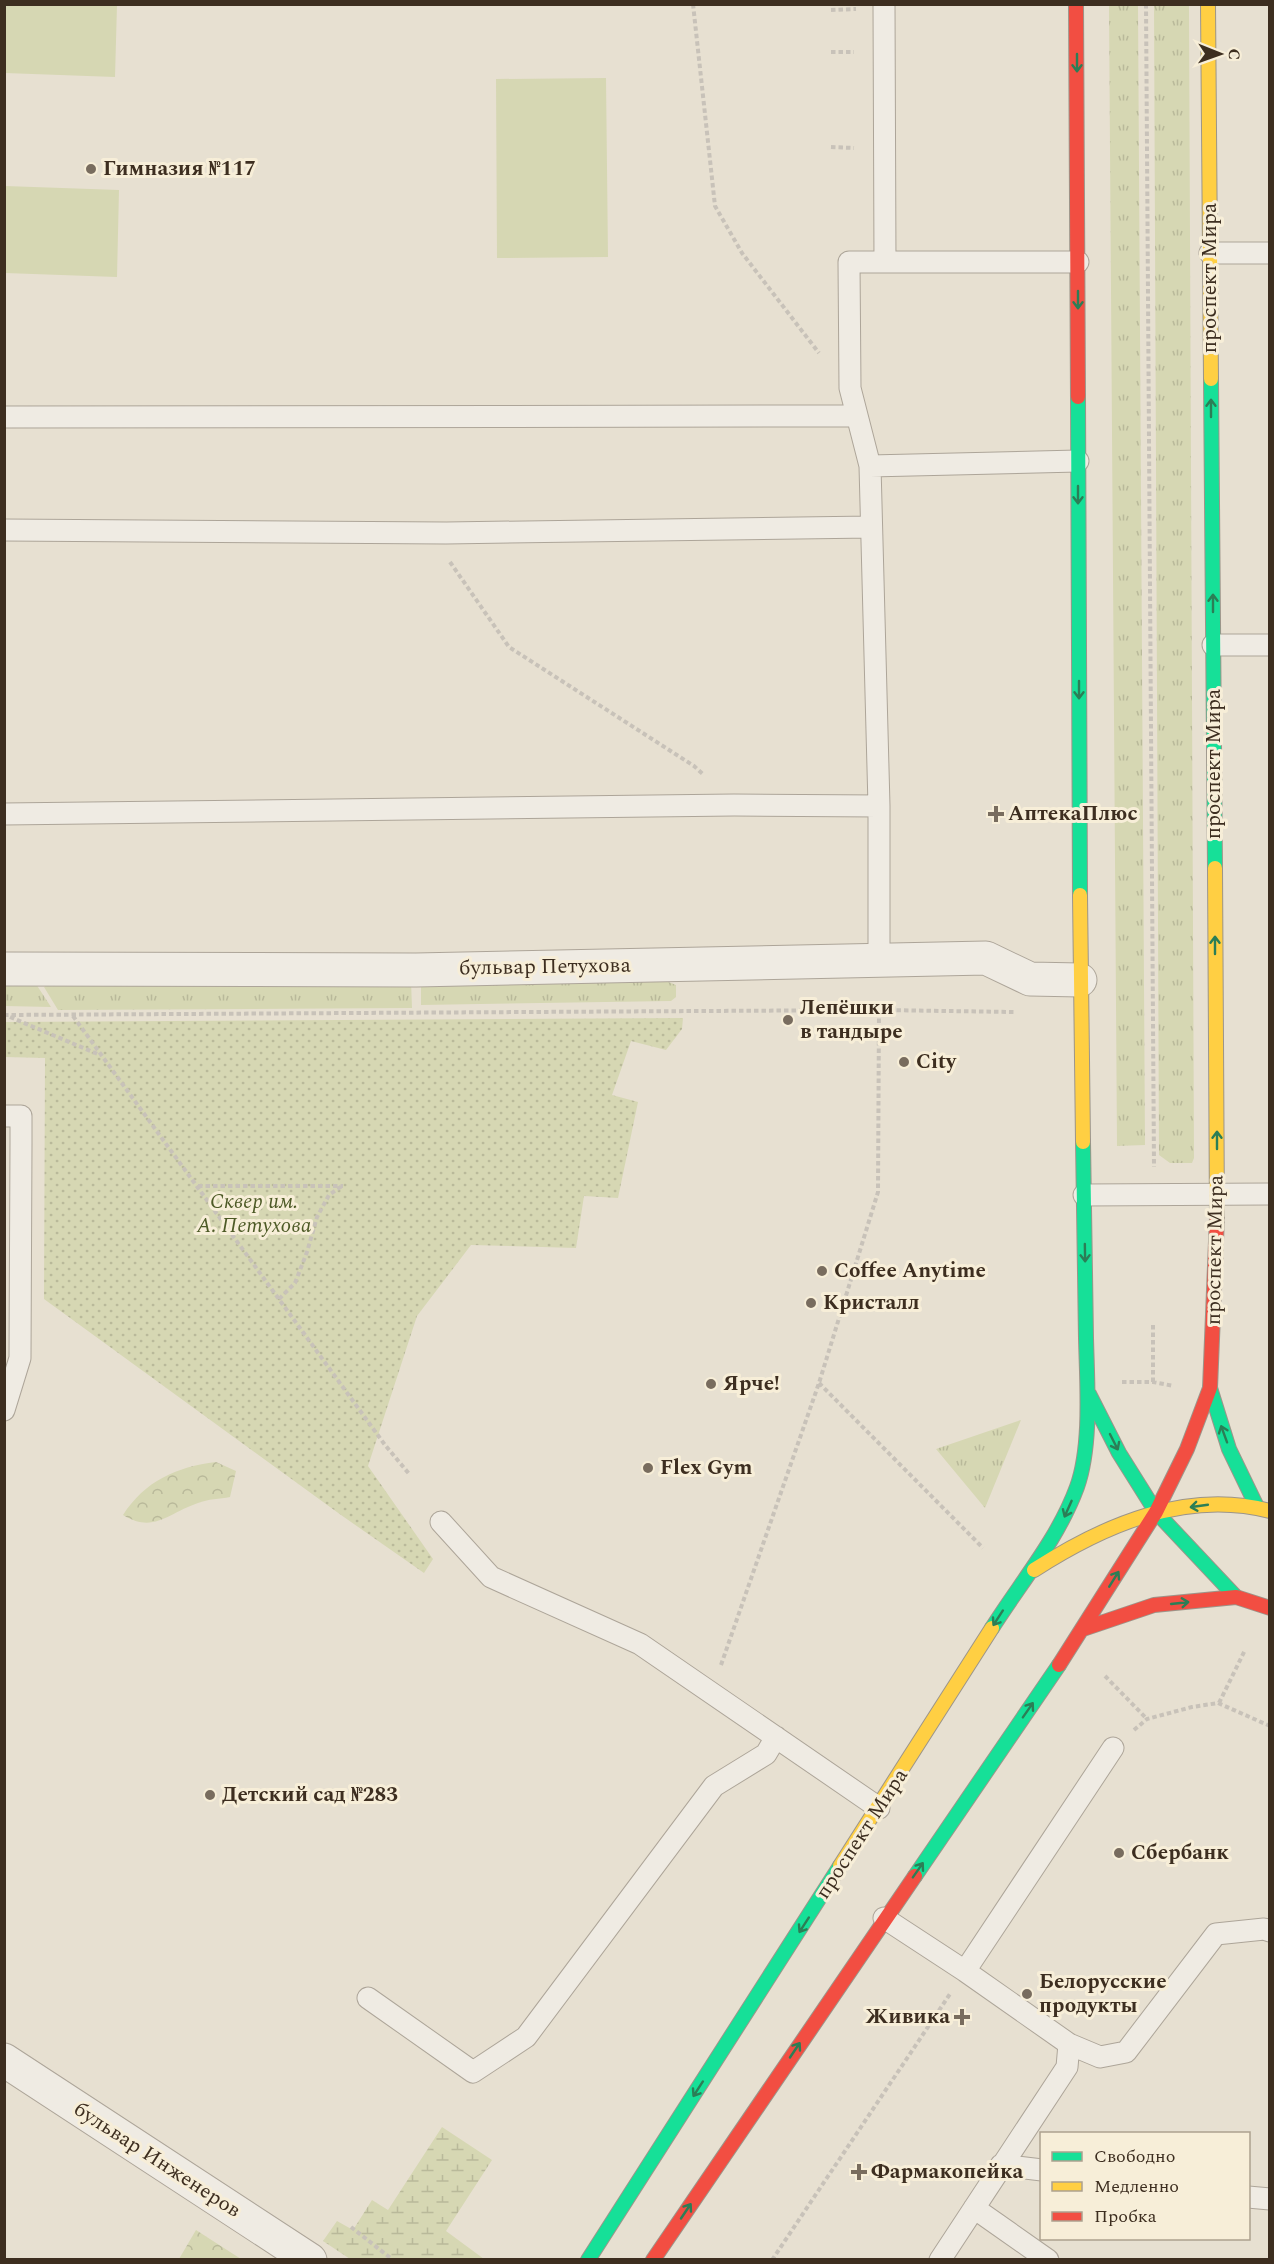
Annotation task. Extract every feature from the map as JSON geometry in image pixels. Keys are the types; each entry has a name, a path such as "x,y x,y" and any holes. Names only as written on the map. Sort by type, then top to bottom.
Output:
{"main road":[{"name":"проспект Мира","path":"588,2259 879,1808 1003,1611 1032,1571 1063,1518 1077,1487 1085,1454 1087,1390 1080,980 1076,4"},
{"name":"проспект Мира","path":"653,2259 1083,1629 1156,1512 1187,1449 1210,1388 1218,1195 1208,4"},
{"path":"1210,1388 1236,1468 1263,1509"},
{"name":"проспект Мира","path":"1087,1390 1119,1453 1156,1512 1236,1597"},
{"path":"1032,1571 1092,1536 1156,1512 1208,1504 1263,1509"},
{"path":"1083,1629 1154,1605 1236,1597 1269,1608"}],"street":[{"name":"бульвар Петухова","path":"4,969 417,970 986,958 1030,979 1080,980"},
{"name":"бульвар Инженеров","path":"4,2060 310,2259"}],"lane":[{"path":"884,4 885,262"},
{"path":"1210,253 1269,253"},
{"path":"879,960 879,806 870,466 855,416 850,388 849,262 1078,262"},
{"path":"4,417 855,416"},
{"path":"870,466 1078,461"},
{"path":"4,530 446,533 871,527"},
{"path":"1213,645 1269,645"},
{"path":"4,814 879,806"},
{"path":"4,1116 21,1116 20,1358 4,1410"},
{"path":"1084,1195 1269,1194"},
{"path":"441,1522 491,1577 640,1644 879,1808"},
{"path":"368,1998 473,2072 526,2037 714,1786 766,1754 776,1737"},
{"path":"965,1971 1113,1748"},
{"path":"884,1918 1070,2044 1100,2057 1126,2052 1216,1934 1264,1929 1269,1931"},
{"path":"940,2259 1067,2067 1070,2044"},
{"path":"1001,2165 1040,2170"},
{"path":"1250,2197 1269,2199"},
{"path":"975,2208 1048,2259"}],"path":[{"path":"693,4 715,206 742,253 800,329 850,388"},
{"path":"1146,4 1154,1195"},
{"path":"831,10 858,9"},
{"path":"446,533 445,556 509,647 694,766 734,806"},
{"path":"6,1015 879,1010 1021,1012"},
{"path":"711,1694 819,1383 878,1192 879,1010"},
{"path":"6,1015 102,1055"},
{"path":"73,1016 385,1445 410,1475"},
{"path":"197,1186 254,1188 343,1186 329,1194 317,1217 295,1283 279,1299"},
{"path":"1153,1323 1153,1382"},
{"path":"1122,1382 1153,1382 1175,1386"},
{"path":"819,1383 983,1548"},
{"path":"1218,1703 1245,1650"},
{"path":"1105,1676 1147,1719"},
{"path":"1113,1748 1147,1719 1192,1707 1218,1703 1269,1726"},
{"path":"772,2259 965,1971"},
{"path":"351,2227 393,2259"}],"green space":[{"path":"5,4 117,5 115,77 5,73"},
{"path":"1109,5 1138,5 1145,1145 1117,1146"},
{"path":"1154,5 1189,5 1194,1158 1192,1163 1170,1163 1159,1155"},
{"path":"606,78 608,257 497,258 496,79"},
{"path":"5,186 119,190 117,277 5,273"},
{"path":"411,981 412,1008 58,1010 44,987 48,984"},
{"path":"421,981 666,981 676,985 676,997 671,1001 421,1005"},
{"path":"5,984 36,984 51,1007 5,1006"},
{"name":"Сквер им. А. Петухова","path":"683,1018 682,1029 666,1050 631,1041 612,1095 638,1102 618,1198 584,1196 576,1248 471,1245 417,1316 368,1466 433,1559 424,1573 44,1299 45,1058 5,1057 5,1022"},
{"path":"1021,1420 985,1508 936,1449"},
{"path":"216,1462 236,1471 230,1497 202,1502 152,1522 144,1523 123,1515 141,1493 163,1478 201,1464"},
{"path":"442,2127 492,2160 446,2231 484,2259 350,2259 323,2241 337,2221 353,2230 372,2200 388,2210"},
{"path":"196,2230 241,2259 179,2259"}],"traffic: fast":[{"path":"1211,379 1215,868"},
{"path":"1078,397 1080,895"},
{"path":"992,1628 1060,1524 1082,1470 1088,1414 1083,1142"},
{"path":"1210,1388 1229,1449 1257,1507"},
{"path":"1089,1394 1119,1453 1156,1512 1236,1597"},
{"path":"915,1876 1059,1665"},
{"path":"588,2260 840,1866"}],"traffic: slow":[{"path":"1208,4 1211,379"},
{"path":"1215,868 1217,1217"},
{"path":"1080,895 1083,1142"},
{"path":"1034,1570 1089,1539 1147,1515 1177,1508 1208,1505 1239,1505 1270,1511"},
{"path":"840,1866 992,1628"}],"traffic: jam":[{"path":"1076,4 1078,397"},
{"path":"1059,1665 1156,1512 1187,1449 1210,1388 1217,1217"},
{"path":"1083,1629 1154,1605 1236,1597 1270,1608"},
{"path":"653,2260 915,1876"}],"place":[{"name":"Гимназия №117","path":"91,169"},
{"name":"АптекаПлюс","path":"996,814"},
{"name":"Лепёшки в тандыре","path":"788,1020"},
{"name":"City","path":"904,1062"},
{"name":"Coffee Anytime","path":"822,1271"},
{"name":"Кристалл","path":"811,1303"},
{"name":"Ярче!","path":"711,1384"},
{"name":"Flex Gym","path":"648,1468"},
{"name":"Детский сад №283","path":"210,1795"},
{"name":"Сбербанк","path":"1119,1853"},
{"name":"Белорусские продукты","path":"1027,1994"},
{"name":"Живика","path":"962,2017"},
{"name":"Фармакопейка","path":"859,2172"}]}
